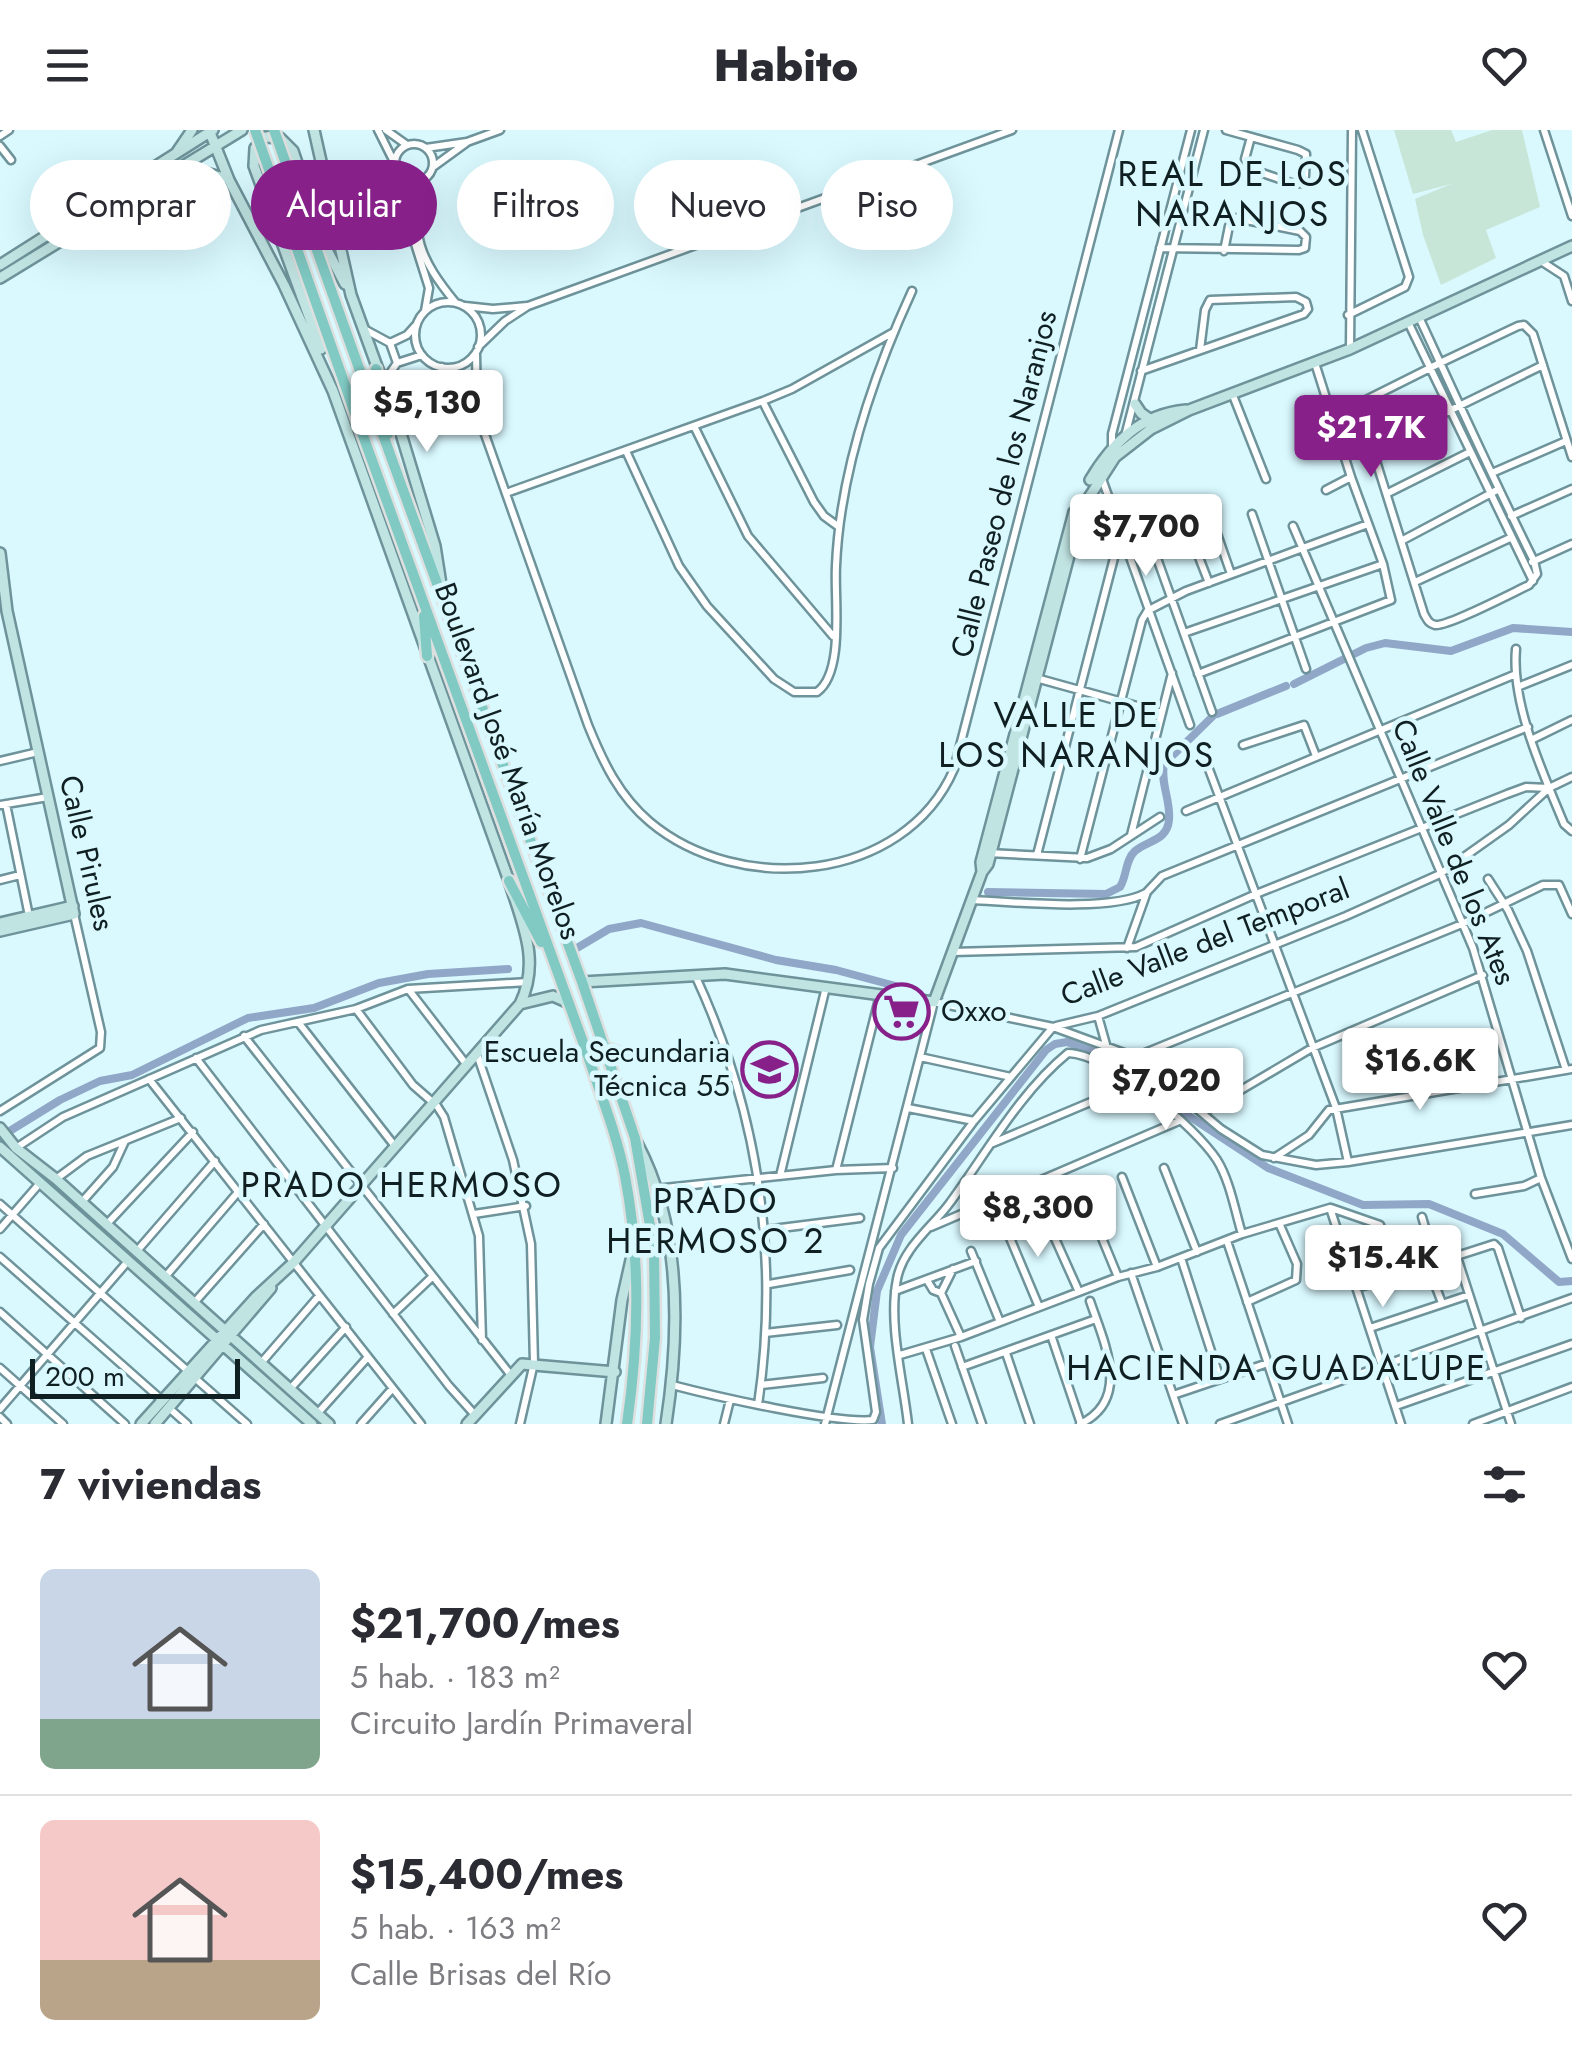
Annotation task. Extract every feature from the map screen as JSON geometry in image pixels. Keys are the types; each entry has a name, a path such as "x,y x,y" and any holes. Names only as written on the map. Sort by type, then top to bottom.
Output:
{"main road":[{"name":"Boulevard José María Morelos","path":"255,130 615,1137 625,1175 638,1297 627,1424"},
{"name":"Boulevard José María Morelos","path":"274,130 635,1138 654,1249 652,1377 647,1424"},
{"path":"376,369 390,455"},
{"path":"423,600 427,656"},
{"path":"508,881 559,976"},
{"path":"604,1047 624,1054"}],"street":[{"path":"0,136 8,130"},
{"path":"169,160 192,130"},
{"path":"191,160 242,130"},
{"path":"314,130 351,295 384,384 435,546 442,595"},
{"path":"382,130 407,145 426,148 467,142 500,130"},
{"path":"382,130 386,151 393,160"},
{"path":"417,324 416,345 422,355 442,367 458,366 505,321 528,306 1012,130"},
{"name":"Calle Paseo de los Naranjos","path":"442,367 458,378 478,412 603,761 632,806 651,823 700,852 752,868 814,868 841,862 882,844 920,818 936,801 954,769 1119,130"},
{"path":"1034,677 1078,520 1113,452 1112,434 1191,130"},
{"path":"1125,447 1204,130"},
{"path":"1226,130 1251,137 1306,154 1308,161 1301,183 1248,168 1251,137"},
{"path":"1350,349 1352,130"},
{"path":"1348,316 1405,288 1409,277 1362,130"},
{"path":"1544,130 1572,216"},
{"path":"169,160 211,131"},
{"name":"Boulevard José María Morelos","path":"211,131 220,160"},
{"path":"333,391 254,166 255,148 265,137 280,138 293,151 326,248 351,295"},
{"path":"437,164 467,142"},
{"path":"394,160 407,145"},
{"path":"0,146 10,160"},
{"path":"426,148 433,160"},
{"name":"Boulevard José María Morelos","path":"231,186 333,391 508,881 528,943 530,982"},
{"path":"1160,248 1224,250 1298,250 1305,248 1306,237 1300,231 1236,218 1229,226 1224,250"},
{"path":"0,265 30,246"},
{"path":"1113,452 1190,410 1350,349 1568,248"},
{"path":"1568,248 1564,276 1572,301"},
{"path":"0,278 45,250"},
{"path":"390,343 407,336 425,311 429,288 417,250"},
{"path":"422,250 429,268 478,324 477,350"},
{"path":"1540,261 1564,276"},
{"path":"626,451 686,576 707,606 774,679 794,692 817,692 829,680 835,637 839,528 871,386 912,291"},
{"path":"1141,371 1304,314 1308,309 1306,302 1296,297 1210,300 1200,350"},
{"path":"425,311 442,302 493,309 528,306"},
{"path":"1420,317 1470,452 1524,566 1535,579"},
{"path":"1408,322 1430,368 1492,473 1534,562 1535,579"},
{"path":"1535,579 1449,622 1435,625 1424,614 1360,414 1361,405 1524,325 1533,334 1572,458"},
{"path":"362,328 390,343 397,363"},
{"path":"506,493 763,402 894,332"},
{"name":"Calle Paseo de los Naranjos","path":"477,350 478,412"},
{"path":"384,384 397,363 422,355"},
{"path":"1198,674 1392,600 1315,363"},
{"path":"1373,448 1542,366"},
{"path":"1232,393 1266,479"},
{"path":"763,402 804,486 824,516 839,528"},
{"path":"1135,404 1151,420"},
{"path":"825,1422 934,1002 988,853 1076,508 1126,434 1151,420 1181,409 1190,410"},
{"path":"694,426 748,536 835,637"},
{"path":"1492,473 1566,441"},
{"path":"1388,493 1470,452"},
{"path":"1101,475 1190,725"},
{"path":"1326,490 1351,477"},
{"path":"1512,516 1572,489"},
{"path":"1403,540 1499,490"},
{"path":"1252,514 1306,669"},
{"path":"1080,859 1142,620 1149,610 1208,582 1368,524"},
{"name":"Calle Valle de los Ates","path":"1293,526 1482,975 1527,1134 1572,1259"},
{"path":"1037,856 1122,531"},
{"path":"1216,531 1231,574"},
{"path":"1415,582 1510,538"},
{"path":"1193,542 1208,582"},
{"path":"1524,566 1572,544"},
{"path":"1153,547 1212,712"},
{"name":"Calle Pirules","path":"0,553 3,613 50,796 101,1032 100,1048 0,1111"},
{"path":"1184,633 1383,564"},
{"path":"1516,648 1516,674 1528,727 1564,824 1572,831"},
{"path":"1520,686 1572,664"},
{"path":"1131,836 1172,673"},
{"path":"1186,811 1516,674"},
{"path":"1034,677 1162,713"},
{"path":"1532,740 1572,720"},
{"path":"1243,745 1304,725 1316,756"},
{"path":"1126,949 1148,892 1162,876 1528,727"},
{"path":"0,760 38,752"},
{"path":"1204,756 1336,1108 1348,1162"},
{"name":"Calle Valle del Temporal","path":"582,982 755,977 934,1002 1053,1027 1098,1016 1440,874 1509,824 1549,788 1572,776"},
{"path":"951,952 1126,949 1519,789 1549,788"},
{"path":"28,916 3,805 50,796"},
{"path":"988,853 1080,859 1101,854 1160,817"},
{"path":"0,880 20,876"},
{"path":"1272,1159 1302,1141 1336,1108 1569,1070 1534,969 1488,879"},
{"path":"1138,1059 1462,924 1543,885 1556,883 1572,914"},
{"path":"972,900 1108,902 1148,892"},
{"path":"0,924 74,910"},
{"path":"0,932 74,910"},
{"path":"1202,1113 1312,1048 1482,975"},
{"path":"694,976 733,1074 759,1180 769,1284 758,1405"},
{"path":"5,1149 63,1117 244,1036 356,1009 408,989 530,982 520,1004 294,1262 166,1404 140,1424"},
{"path":"780,1176 826,987"},
{"path":"408,989 466,1064"},
{"path":"836,1170 880,994"},
{"path":"520,1004 553,996 569,1003"},
{"path":"356,1009 413,1085 441,1110 447,1124 474,1214 482,1278 482,1341"},
{"path":"1098,1016 1107,1048"},
{"path":"298,1022 394,1146"},
{"path":"672,1385 825,1422 874,1422 876,1412 863,1330 875,1259 894,1226 974,1121 1053,1027 1138,1059 1242,1144 1272,1159 1316,1165 1348,1162 1572,1125"},
{"path":"244,1036 510,1374"},
{"path":"476,1053 496,1102 526,1206 533,1271 534,1363 520,1424"},
{"path":"908,1424 894,1323 895,1291 905,1256 1025,1099 1068,1054 1080,1054 1133,1080 1180,1121 1219,1163 1242,1234"},
{"path":"920,1057 1011,1077"},
{"path":"196,1058 475,1415"},
{"path":"992,1144 1111,1095 1133,1080 1138,1059"},
{"path":"149,1078 417,1422"},
{"path":"908,1108 974,1121"},
{"path":"56,1179 76,1162 181,1118"},
{"path":"930,1228 1180,1121"},
{"path":"0,1128 5,1149 41,1182 164,1277 290,1389 315,1419"},
{"path":"106,1225 193,1132"},
{"path":"635,1138 655,1189 671,1258 672,1385 666,1424"},
{"path":"81,1203 113,1167 125,1140"},
{"path":"5,1149 56,1179 220,1343 315,1419 329,1424"},
{"path":"0,1409 215,1160"},
{"path":"655,1189 892,1168"},
{"path":"1164,1168 1197,1252"},
{"path":"1122,1177 1158,1267"},
{"path":"1475,1194 1524,1186 1541,1178"},
{"path":"0,1229 41,1182"},
{"path":"164,1277 240,1191"},
{"path":"1083,1192 1118,1277"},
{"path":"0,1204 247,1424"},
{"path":"474,1214 526,1206"},
{"path":"1330,1208 1401,1424"},
{"path":"900,1355 961,1337 1242,1234 1330,1208 1381,1226 1398,1274"},
{"path":"1044,1214 1079,1292"},
{"path":"1422,1217 1442,1303"},
{"path":"765,1230 860,1218"},
{"path":"1247,1302 1296,1280 1297,1264 1279,1222"},
{"path":"193,1304 264,1224"},
{"path":"1005,1226 1039,1306"},
{"path":"1562,1236 1572,1234"},
{"path":"1227,1242 1288,1424"},
{"path":"1357,1288 1487,1244 1498,1248 1520,1318"},
{"path":"606,1424 622,1300 634,1248"},
{"path":"971,1251 1000,1322"},
{"path":"1456,1254 1511,1424"},
{"path":"0,1257 187,1424"},
{"path":"1181,1258 1220,1379"},
{"path":"895,1291 976,1260"},
{"path":"941,1293 953,1269"},
{"path":"769,1284 850,1270"},
{"path":"1131,1273 1182,1424"},
{"path":"394,1314 432,1277"},
{"path":"926,1280 941,1293 961,1337"},
{"path":"1370,1328 1469,1295"},
{"path":"261,1364 319,1296"},
{"path":"1220,1424 1572,1298"},
{"path":"1050,1335 1080,1424 1099,1412 1112,1373 1090,1301"},
{"path":"0,1312 126,1424"},
{"path":"962,1367 1096,1319"},
{"path":"765,1333 837,1325"},
{"path":"290,1389 346,1327"},
{"path":"1396,1406 1572,1344"},
{"path":"955,1346 982,1424"},
{"path":"926,1349 952,1424"},
{"path":"1006,1353 1030,1424"},
{"path":"315,1419 368,1357"},
{"path":"467,1424 522,1364 615,1372"},
{"path":"1172,1395 1268,1364"},
{"path":"0,1368 63,1424"},
{"path":"761,1385 823,1378"},
{"path":"1472,1424 1572,1388"},
{"path":"360,1424 392,1389"},
{"path":"724,1424 730,1400"},
{"path":"155,1424 166,1404"},
{"path":"774,1424 778,1410"},
{"path":"0,1417 7,1424"}],"green space":[{"path":"1394,130 1451,130 1456,142 1492,130 1522,130 1540,207 1486,230 1496,258 1441,285 1415,199 1451,184 1413,194"}],"waterway":[{"path":"1294,684 1366,648 1385,643 1451,651 1513,628 1572,632"},
{"path":"1217,714 1286,686"},
{"path":"988,892 1106,894 1120,887 1132,855 1161,836 1167,827 1164,764 1212,717"},
{"path":"577,948 609,929 641,923 776,960 836,970 903,988"},
{"path":"0,1137 60,1100 100,1081 132,1075 248,1018 314,1008 379,983 428,974 508,969"},
{"path":"882,1424 870,1347 877,1291 901,1235 1046,1050 1055,1044 1067,1042 1102,1055 1144,1078 1172,1105 1268,1168 1363,1205 1429,1204 1503,1234 1559,1282 1572,1281"}],"place":[{"name":"Oxxo","path":"902,1011"},
{"name":"Escuela Secundaria Técnica 55","path":"769,1069"}],"district":[{"name":"REAL DE LOS NARANJOS","path":"1233,194"},
{"name":"VALLE DE LOS NARANJOS","path":"1077,735"},
{"name":"PRADO HERMOSO","path":"402,1185"},
{"name":"PRADO HERMOSO 2","path":"716,1221"},
{"name":"HACIENDA GUADALUPE","path":"1277,1368"}]}
